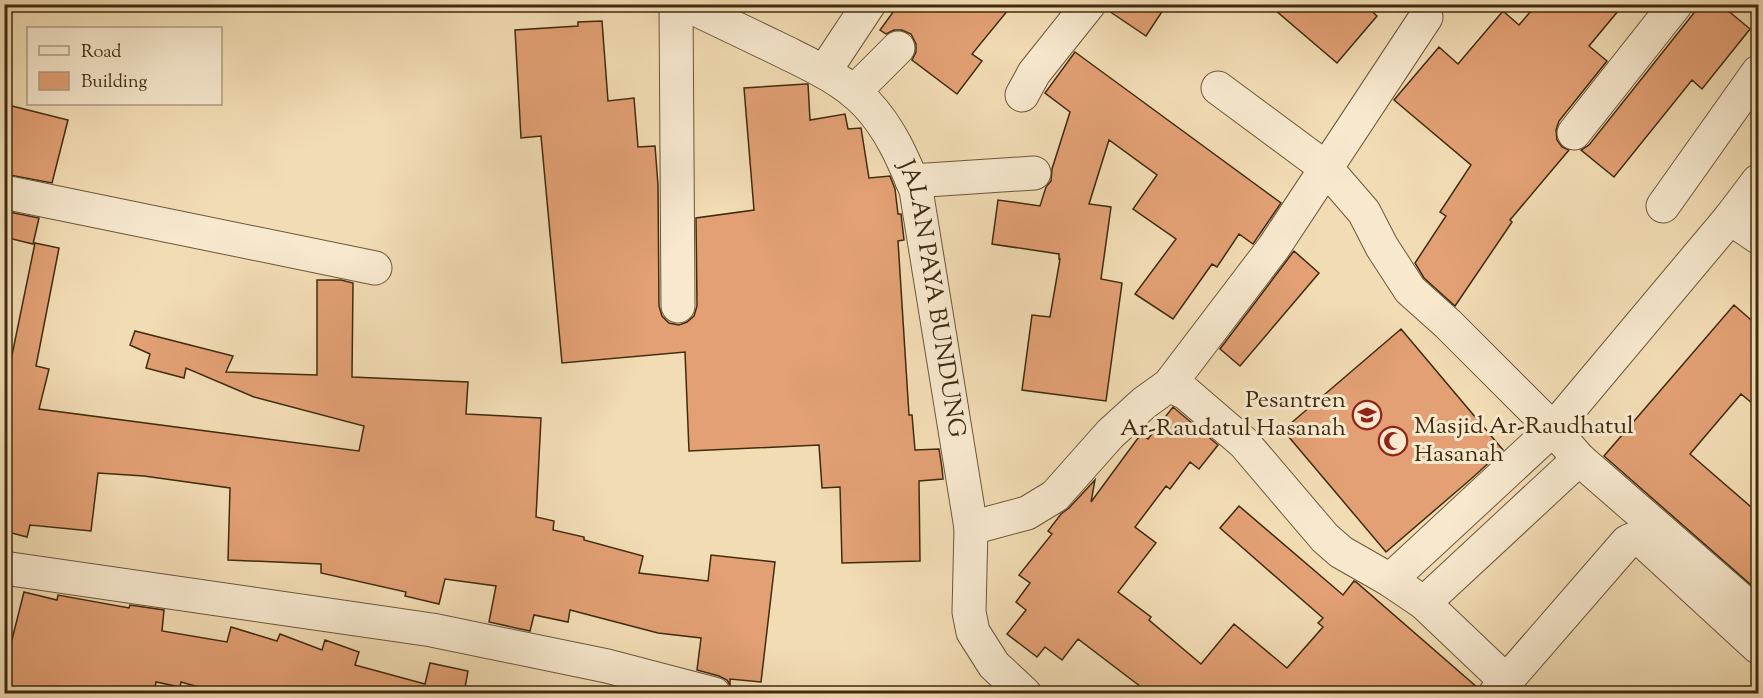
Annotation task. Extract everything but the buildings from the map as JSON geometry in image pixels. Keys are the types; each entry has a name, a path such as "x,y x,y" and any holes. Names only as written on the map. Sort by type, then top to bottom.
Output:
{"street":[{"path":"676,4 678,306"},
{"name":"JALAN PAYA BUNDUNG","path":"685,4 824,72 854,92 868,105 895,140 916,190 971,528 969,612 973,632 994,665 1025,693"},
{"path":"824,72 869,4"},
{"path":"1022,94 1034,73 1089,4"},
{"path":"1574,133 1676,4"},
{"path":"971,528 1027,513 1055,496 1110,434 1144,403 1169,385 1274,247 1426,17"},
{"path":"854,92 898,48"},
{"path":"1663,206 1758,72"},
{"path":"1218,88 1326,168 1364,212 1382,248 1410,290 1448,324 1553,429 1579,459 1758,615"},
{"path":"912,181 1034,174"},
{"path":"1390,580 1553,429 1730,218 1758,181"},
{"path":"4,192 375,268"},
{"path":"1730,218 1758,237"},
{"path":"1169,385 1186,393 1245,443 1325,538 1341,552 1424,603 1500,687 1632,539 1640,539 1645,543 1758,647"},
{"path":"1424,603 1579,459"},
{"path":"4,568 432,630 596,664 714,693"}],"place":[{"name":"Pesantren Ar-Raudatul Hasanah","path":"1367,415"},
{"name":"Masjid Ar-Raudhatul Hasanah","path":"1393,441"}]}
